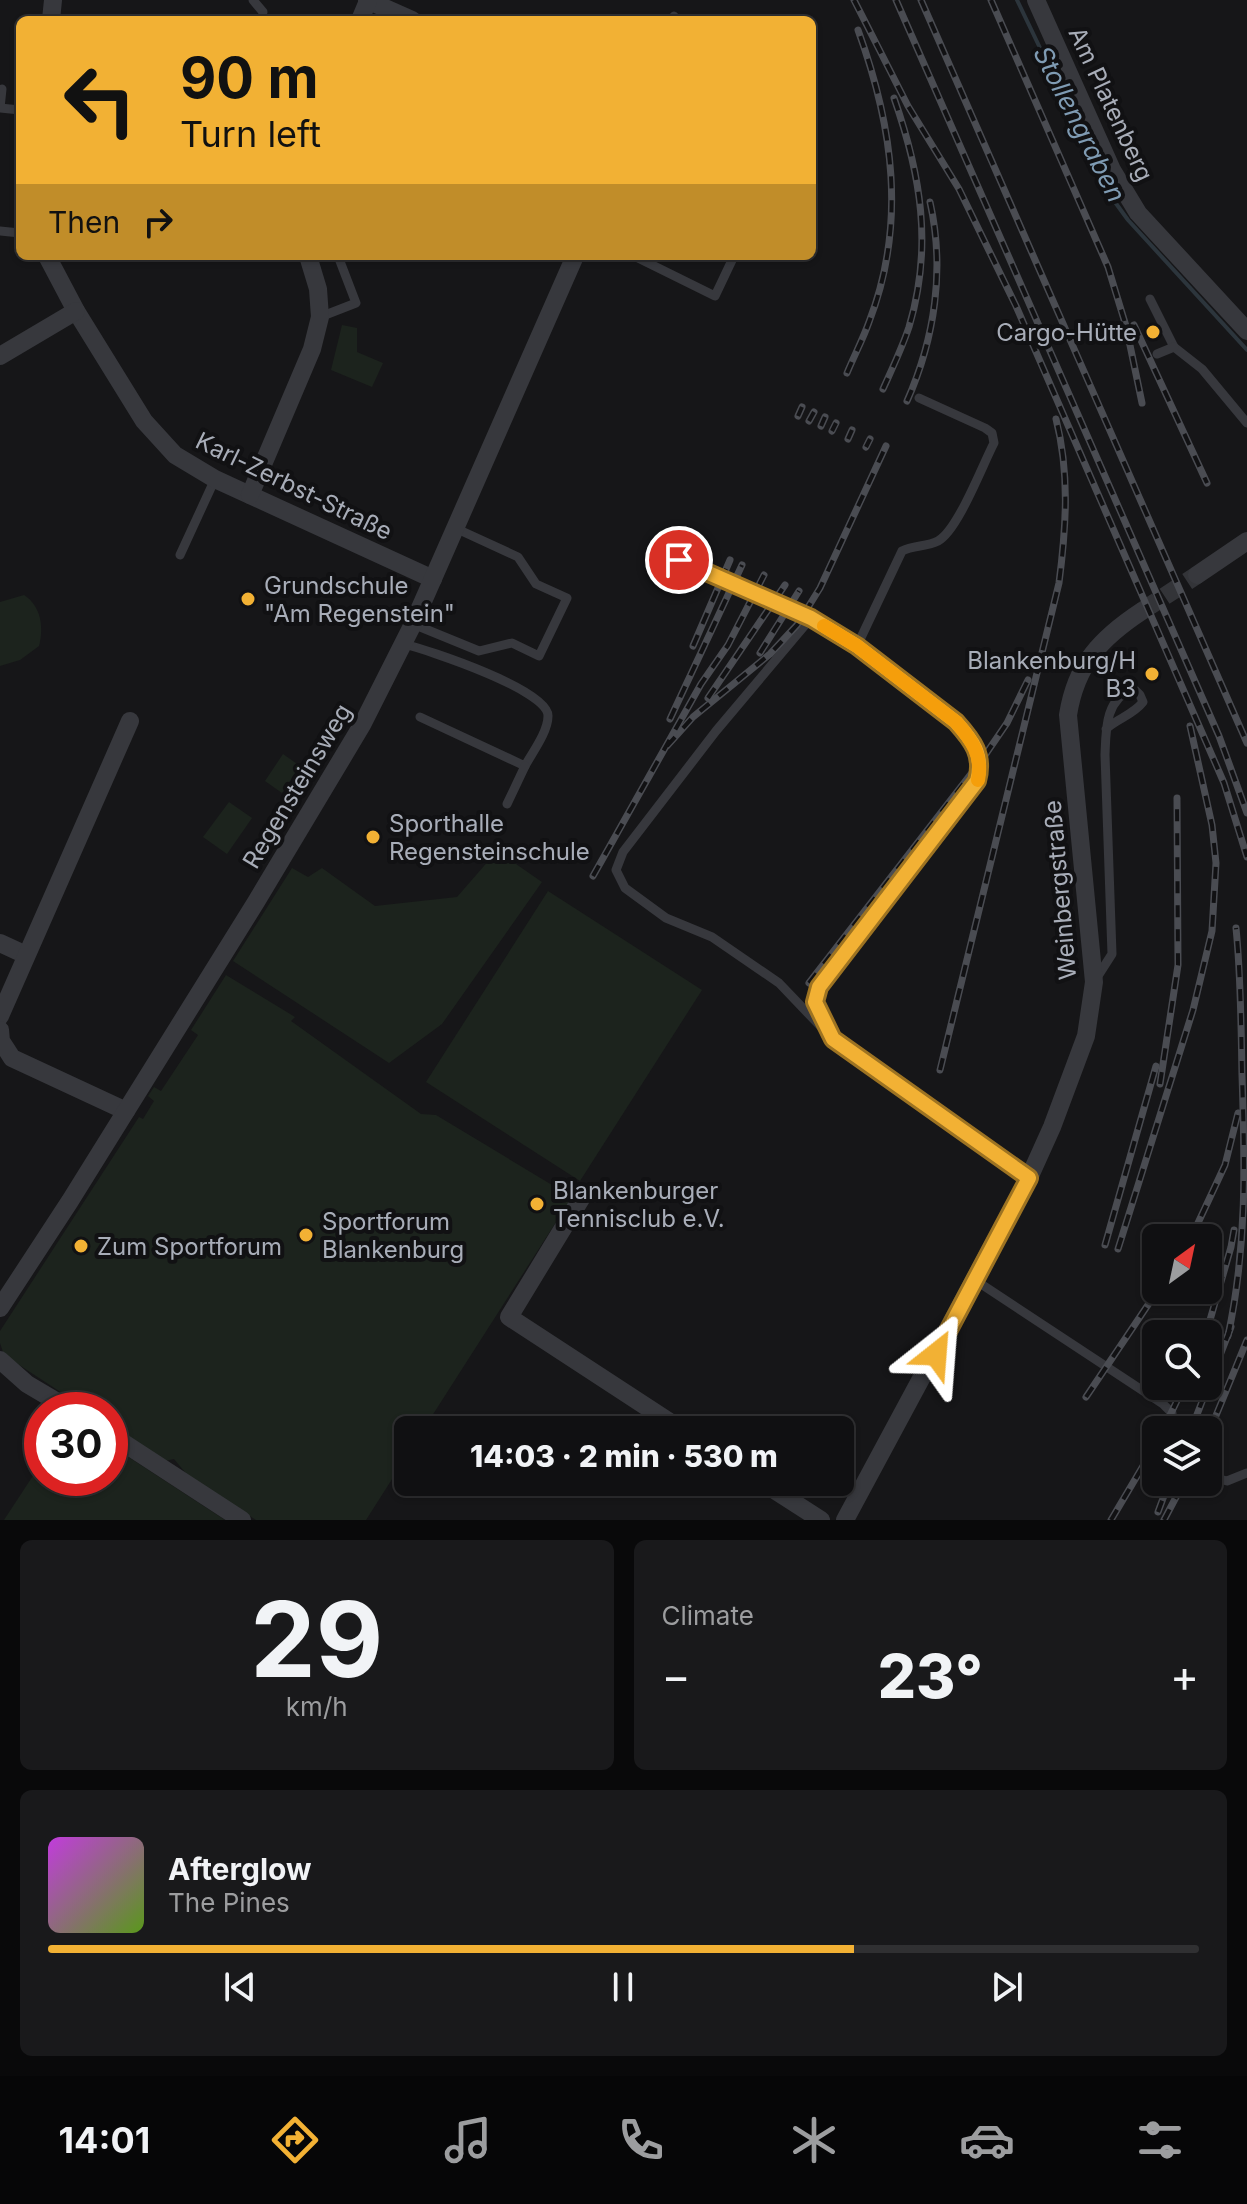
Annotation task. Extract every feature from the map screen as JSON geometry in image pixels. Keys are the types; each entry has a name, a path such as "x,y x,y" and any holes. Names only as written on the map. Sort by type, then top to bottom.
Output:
{"street":[{"path":"368,0 403,16"},
{"name":"Am Platenberg","path":"1036,0 1112,170 1138,213 1247,331"},
{"name":"Karl-Zerbst-Straße","path":"49,260 76,311 154,433 175,455 215,479 433,579"},
{"path":"250,495 312,349 320,317 318,289 309,260"},
{"name":"Regensteinsweg","path":"0,1308 339,767 404,644 573,260"},
{"path":"0,356 76,311"},
{"path":"1197,575 1247,541"},
{"name":"Weinbergstraße","path":"845,1520 1029,1178 1086,1036 1094,982 1068,715 1081,671 1095,649 1112,631 1142,611"},
{"path":"0,1016 130,721"},
{"path":"0,943 26,955"},
{"path":"0,1030 1,1041 12,1058 126,1111"},
{"path":"582,1197 509,1317 661,1416"},
{"path":"0,1360 41,1392"},
{"path":"128,1446 242,1520"},
{"path":"784,1496 821,1520"}],"lane":[{"path":"253,0 263,12"},
{"path":"2,89 0,108 16,110"},
{"path":"320,317 356,303 340,260"},
{"path":"642,260 715,296 732,260"},
{"path":"1150,299 1174,347 1202,369 1247,423"},
{"path":"1157,354 1174,347"},
{"path":"857,646 902,551 911,546 936,542 950,531 994,443 992,433 985,428 919,398"},
{"path":"180,555 215,479"},
{"path":"413,624 479,651 512,643 539,656 567,598 536,584 518,557 455,528"},
{"path":"679,560 811,618 857,646 956,722 968,736 981,761 977,781 819,987 815,1002 833,1039"},
{"path":"811,618 716,731 623,852 616,870 625,888 666,918 712,937 779,983 833,1039 1029,1178"},
{"path":"404,644 426,649 481,671 546,706 549,716 546,727 507,804"},
{"path":"1094,982 1112,954 1106,729 1108,714 1125,692 1133,688 1143,702 1136,711 1106,729"},
{"path":"420,717 525,766"},
{"path":"975,1280 1163,1404 1172,1416"},
{"path":"1222,1480 1227,1481 1247,1473"}],"shaded area":[{"path":"342,325 357,328 357,352 383,363 372,387 331,370"},
{"path":"24,595 38,611 39,646 20,660 0,666 0,602"},
{"path":"283,754 300,766 282,793 265,781"},
{"path":"229,802 252,818 227,854 203,837"},
{"path":"497,851 542,882 442,1024 389,1063 233,961 292,868 308,877 322,868 375,906 457,897"},
{"path":"548,891 702,990 580,1181 426,1082"},
{"name":"Sportforum Blankenburg","path":"226,975 295,1017 291,1021 421,1114 436,1115 572,1197 432,1416 394,1416 394,1476 366,1520 256,1520 189,1477 174,1459 165,1461 128,1437 128,1392 61,1392 4,1355 0,1331 139,1117 143,1119 154,1101 148,1096 154,1087 161,1091 198,1035 191,1030"},
{"path":"128,1457 225,1520 4,1520 24,1489 24,1496 128,1496"}],"waterway":[{"name":"Stollengraben","path":"1017,0 1112,198 1128,220 1247,350"}],"tunnel":[{"path":"1142,611 1197,575"}],"railway":[{"path":"854,0 908,106 959,189 1016,306 1224,783 1247,857"},
{"path":"896,0 1219,736 1247,813"},
{"path":"921,0 1247,743"},
{"path":"991,0 1108,267 1126,326 1142,403"},
{"path":"847,373 867,328 881,285 891,212 887,139 880,102 858,30"},
{"path":"883,389 909,327 921,268 921,211 917,183 894,98"},
{"path":"907,401 925,353 935,303 937,252 930,202"},
{"path":"1134,325 1207,483"},
{"path":"798,416 802,407"},
{"path":"809,421 814,412"},
{"path":"821,426 825,417"},
{"path":"940,1070 1059,583 1065,501 1063,460 1056,419"},
{"path":"832,431 836,423"},
{"path":"848,439 852,430"},
{"path":"866,447 870,439"},
{"path":"667,746 693,717 770,654 797,625 820,588 886,446"},
{"path":"693,646 730,560"},
{"path":"670,719 742,565"},
{"path":"593,876 701,684 728,645 764,575"},
{"path":"708,698 785,585"},
{"path":"760,653 799,591"},
{"path":"809,983 981,761 1007,723 1028,680"},
{"path":"1118,1249 1193,1010 1212,931 1216,863 1212,825 1190,726"},
{"path":"1160,1084 1178,965 1177,798"},
{"path":"1228,1336 1239,1270 1244,1174 1236,928"},
{"path":"1105,1245 1156,1066"},
{"path":"1198,1224 1225,1165 1238,1113"},
{"path":"1210,1320 1234,1230"},
{"path":"1086,1397 1149,1304"},
{"path":"1196,1416 1231,1327"},
{"path":"1216,1416 1247,1340"},
{"path":"1170,1416 1177,1400"},
{"path":"1111,1520 1142,1468"},
{"path":"1158,1512 1164,1496"},
{"path":"1164,1520 1177,1496"}],"slow traffic":[{"path":"824,626 857,646 956,722 968,736 981,761 978,780"}],"place":[{"name":"Cargo-Hütte","path":"1153,332"},
{"name":"Grundschule \"Am Regenstein\"","path":"248,599"},
{"name":"Blankenburg/H B3","path":"1152,674"},
{"name":"Sporthalle Regensteinschule","path":"373,837"},
{"name":"Blankenburger Tennisclub e.V.","path":"537,1204"},
{"name":"Sportforum Blankenburg","path":"306,1235"},
{"name":"Zum Sportforum","path":"81,1246"}],"route":[{"path":"679,560 811,618 857,646 956,722 968,736 981,761 977,781 819,987 815,1002 833,1039 1029,1178 936,1354"}]}
